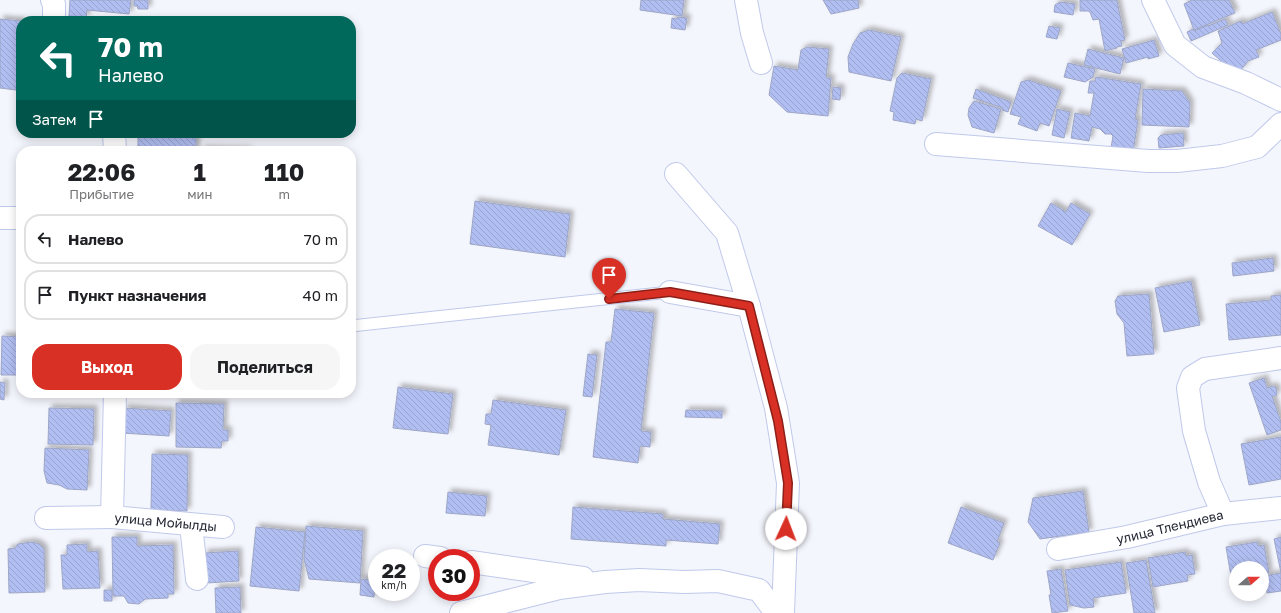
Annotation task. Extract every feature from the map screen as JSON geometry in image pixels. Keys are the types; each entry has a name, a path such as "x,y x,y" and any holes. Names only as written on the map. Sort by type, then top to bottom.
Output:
{"street":[{"path":"52,0 54,4 54,16"},
{"path":"746,0 752,32 761,63"},
{"path":"1152,0 1175,46 1203,67 1246,83 1281,100"},
{"path":"936,144 1140,161 1177,161 1222,156 1257,147 1281,124"},
{"path":"676,174 727,234 749,306 776,408 788,483 783,613"},
{"path":"0,218 16,218"},
{"path":"670,292 749,306"},
{"path":"1222,514 1209,482 1194,431 1188,388 1190,382 1192,377 1205,369 1281,358"},
{"name":"улица Мойылды","path":"115,398 112,517 223,527"},
{"name":"улица Тлендиева","path":"1058,549 1127,537 1222,514 1281,508"},
{"path":"46,518 112,517"},
{"path":"191,524 197,579"},
{"path":"480,563 605,582"},
{"path":"461,613 559,588 605,582 639,580 684,582 718,581 759,590 776,613"}],"lane":[{"path":"356,325 670,292"}],"building":[{"path":"70,0 131,0 129,14 87,10 86,16 69,16"},
{"path":"134,0 148,0 148,9 138,9 137,6 134,6"},
{"path":"641,0 684,0 682,16 640,10"},
{"path":"823,0 858,0 859,8 831,14"},
{"path":"1080,0 1117,1 1125,40 1121,41 1122,46 1105,51 1099,19 1093,20 1090,12 1080,11"},
{"path":"1192,0 1229,0 1235,13 1194,30 1184,4"},
{"path":"1060,2 1075,4 1073,15 1054,12 1055,5"},
{"path":"1272,12 1281,34 1281,40 1256,50 1259,57 1248,61 1241,70 1226,65 1212,53 1222,43 1218,31 1241,21 1242,24"},
{"path":"678,17 687,18 685,30 671,28 672,18 677,19"},
{"path":"0,19 16,21 16,90 0,88"},
{"path":"1225,19 1228,25 1191,41 1187,32 1193,29 1194,31"},
{"path":"1049,26 1060,28 1057,39 1046,37"},
{"path":"869,30 901,37 891,81 849,72 848,57 853,44 860,33"},
{"path":"1154,40 1159,56 1148,59 1148,57 1126,63 1122,49"},
{"path":"807,47 829,49 826,78 831,78 828,116 787,112 769,95 774,66 798,70 801,50"},
{"path":"1088,49 1124,58 1120,74 1084,65"},
{"path":"1068,63 1095,69 1093,77 1085,82 1064,77"},
{"path":"902,73 931,79 922,121 916,119 915,124 893,120 894,112 890,111 897,78"},
{"path":"1096,77 1141,84 1135,119 1138,120 1133,152 1111,148 1113,136 1111,134 1105,134 1100,129 1092,127 1089,141 1071,138 1075,113 1090,116 1094,93 1088,93 1090,81 1095,81"},
{"path":"1028,80 1061,91 1049,126 1040,123 1037,131 1018,124 1021,117 1010,114 1021,82"},
{"path":"833,87 841,88 840,100 832,99"},
{"path":"976,89 1011,102 1008,112 1002,110 1003,108 973,98"},
{"path":"1143,89 1182,91 1190,103 1189,127 1142,125"},
{"path":"974,101 1001,109 994,133 972,127 968,115 969,108"},
{"path":"1057,109 1070,112 1064,138 1052,135"},
{"path":"1183,133 1184,146 1159,148 1158,138 1161,135"},
{"path":"138,138 196,138 196,146 138,146"},
{"path":"475,201 570,214 565,257 470,244"},
{"path":"1051,203 1066,212 1071,203 1090,214 1072,245 1038,226"},
{"path":"1273,258 1274,271 1233,276 1232,263"},
{"path":"1191,281 1200,325 1164,332 1155,288"},
{"path":"1149,294 1154,354 1127,356 1124,323 1117,314 1115,301 1118,296"},
{"path":"1281,295 1281,335 1229,340 1226,304 1271,300 1271,296"},
{"path":"615,309 654,313 641,431 651,432 650,447 640,446 638,463 593,457 606,342 611,342"},
{"path":"2,336 16,337 16,375 1,375"},
{"path":"588,354 597,355 592,397 583,396"},
{"path":"1264,378 1267,388 1273,386 1276,388 1276,396 1272,396 1281,422 1281,430 1267,435 1249,383"},
{"path":"0,382 5,383 4,400 0,399"},
{"path":"398,387 453,394 448,434 393,428"},
{"path":"493,400 566,410 559,455 488,445 491,425 485,424 486,414 491,414"},
{"path":"176,403 224,404 223,430 228,430 228,441 222,441 221,448 176,447"},
{"path":"49,408 94,409 93,445 48,444"},
{"path":"124,408 171,411 169,436 122,433"},
{"path":"686,410 722,411 722,418 685,417"},
{"path":"1281,437 1281,479 1249,485 1241,444"},
{"path":"45,448 89,450 87,490 67,489 59,485 47,483 44,471"},
{"path":"152,454 188,455 187,511 151,510"},
{"path":"1083,491 1089,532 1040,539 1028,522 1033,498"},
{"path":"448,492 487,496 485,516 446,513"},
{"path":"573,507 663,514 663,519 720,524 718,544 666,540 666,546 571,539"},
{"path":"961,507 1004,523 997,542 1000,543 993,560 948,543"},
{"path":"306,526 363,531 360,583 309,579 304,559"},
{"path":"256,527 305,532 299,591 250,586"},
{"path":"112,537 137,537 137,546 173,545 174,594 168,594 168,598 145,599 139,604 128,603 124,596 113,596"},
{"path":"1281,537 1281,573 1274,539"},
{"path":"32,542 39,544 44,549 45,592 9,593 8,549 15,548 18,544"},
{"path":"1257,542 1258,546 1264,545 1267,561 1229,561 1229,564 1226,547"},
{"path":"87,544 87,552 98,551 100,588 63,589 61,555 67,555 67,545"},
{"path":"238,551 239,581 206,583 204,553"},
{"path":"1185,552 1186,556 1192,555 1195,574 1187,575 1188,581 1153,587 1148,558"},
{"path":"1146,560 1155,613 1134,613 1126,563"},
{"path":"1121,562 1126,593 1093,598 1094,607 1084,608 1070,605 1065,570"},
{"path":"1061,569 1068,611 1052,613 1047,571"},
{"path":"1281,573 1281,591 1269,593 1269,575"},
{"path":"361,579 368,580 368,596 360,595"},
{"path":"240,587 241,613 216,613 215,588"},
{"path":"104,590 112,590 112,601 104,601"}],"route":[{"path":"609,299 670,292 749,306 776,408 788,483 786,529"}]}
